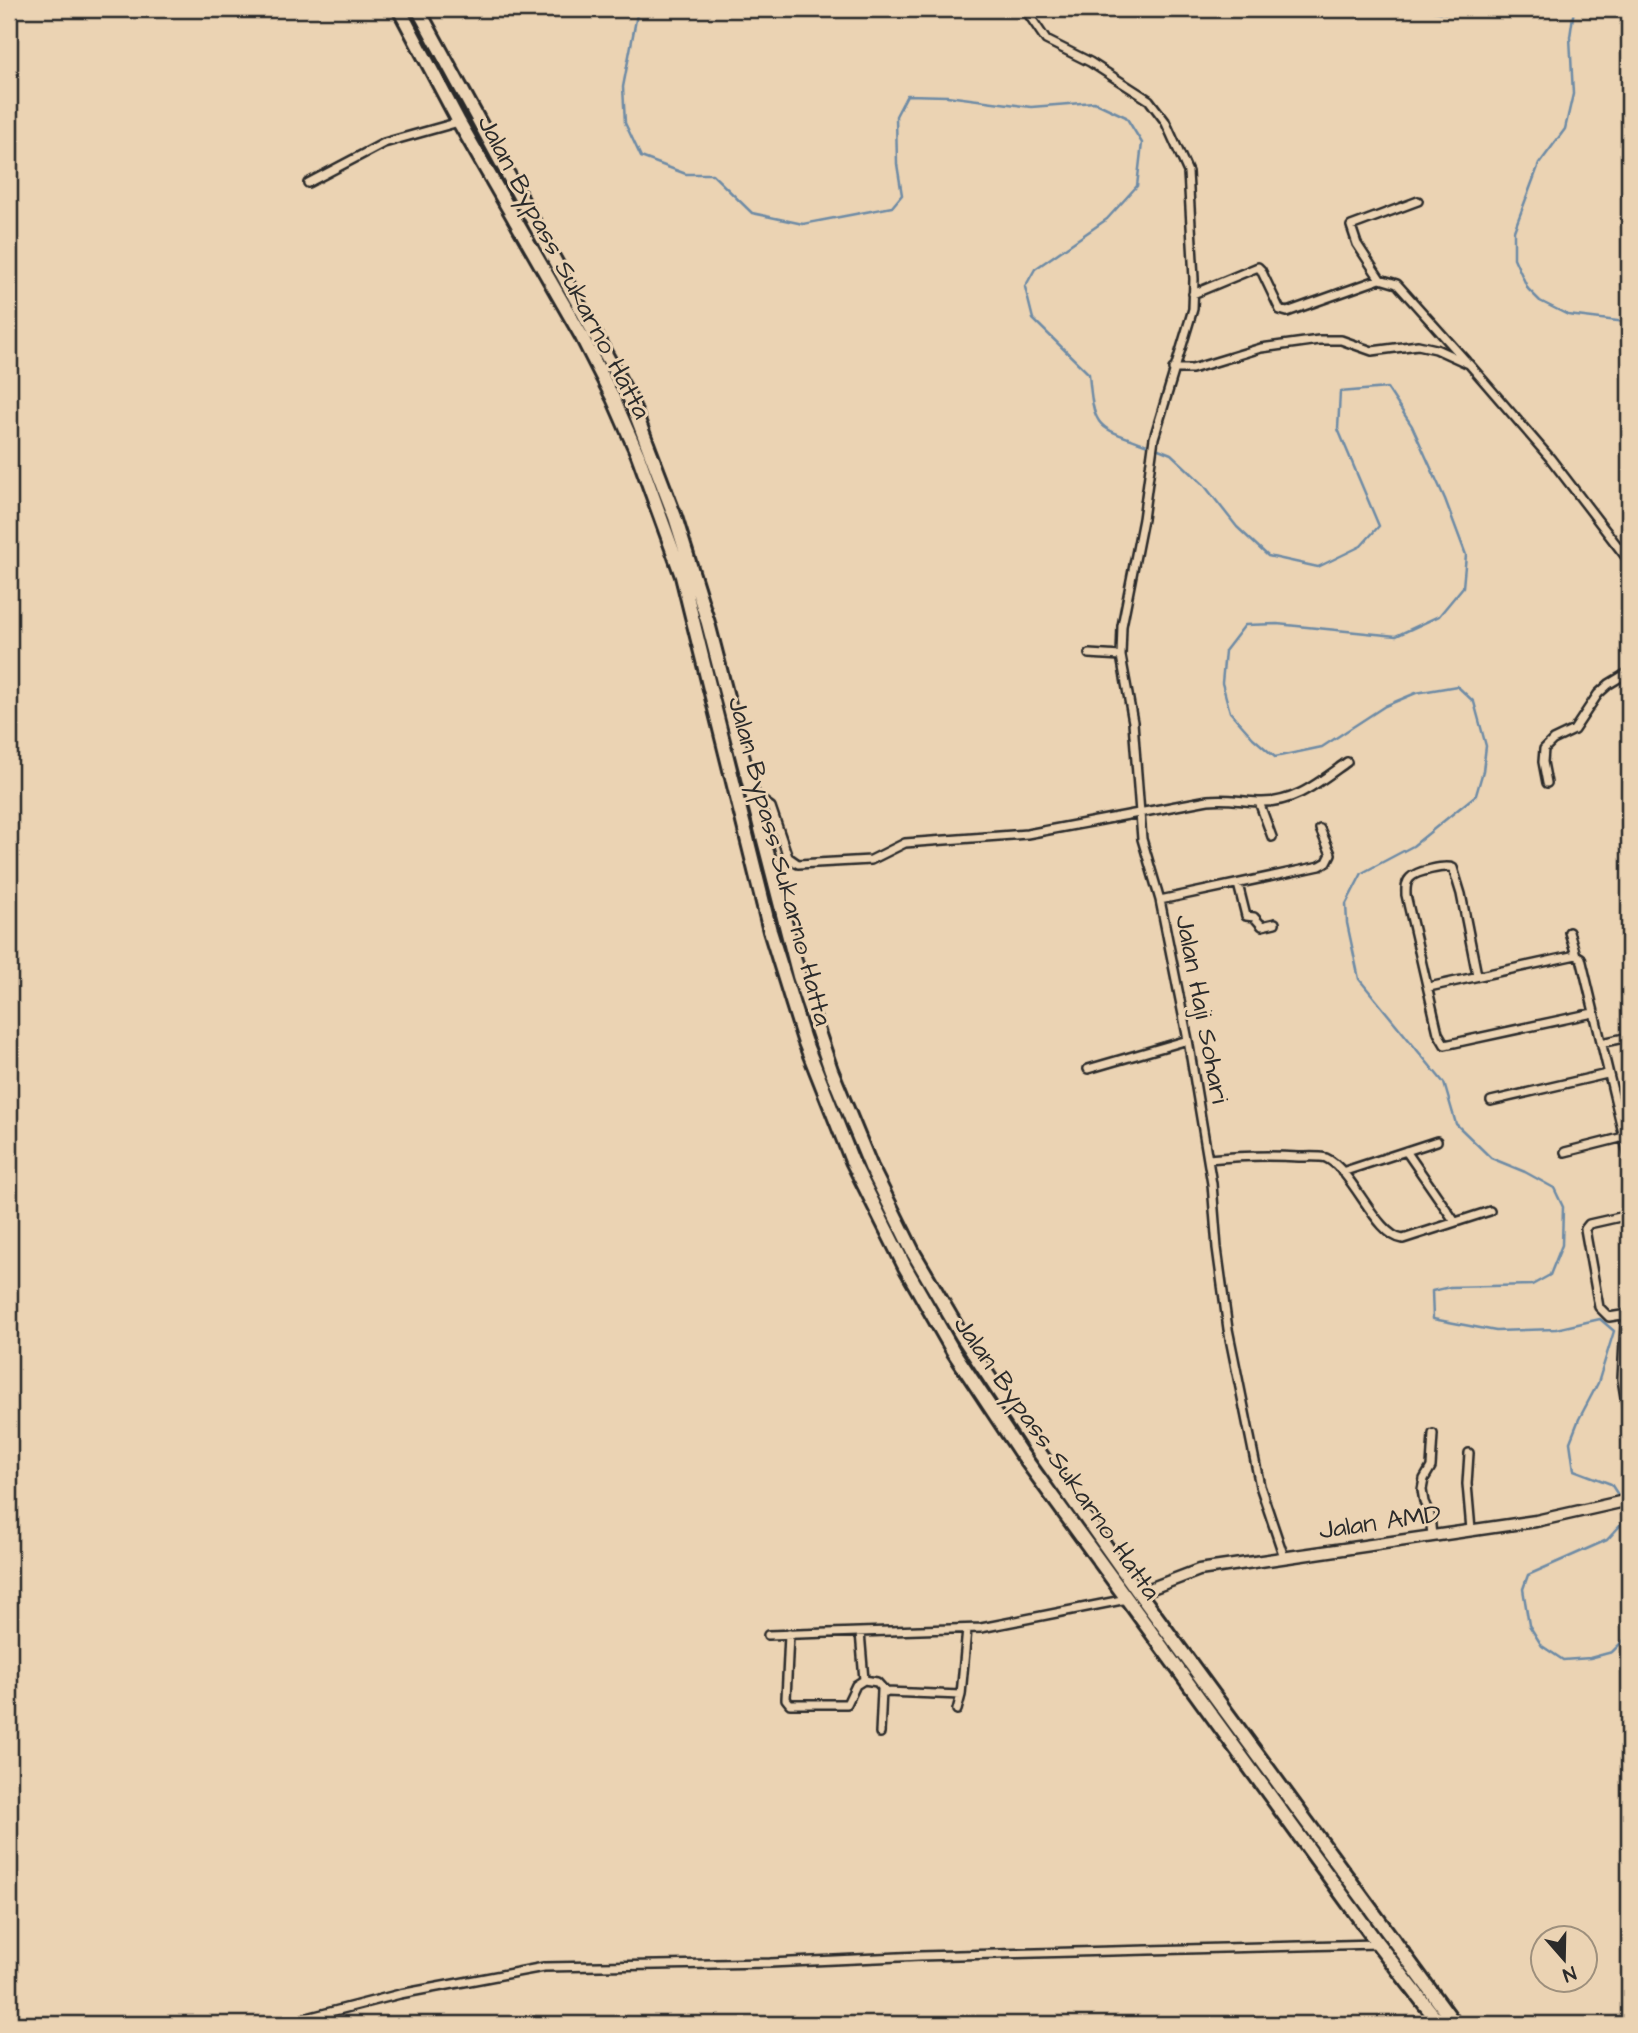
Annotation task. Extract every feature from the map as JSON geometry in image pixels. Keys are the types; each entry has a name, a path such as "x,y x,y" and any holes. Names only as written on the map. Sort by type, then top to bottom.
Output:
{"highway":[{"name":"Jalan Bypass Sukarno Hatta","path":"399,9 459,122 581,335 613,398 662,516 697,632 770,931 804,1040 865,1190 953,1352 1020,1452 1378,1944 1440,2024"},
{"name":"Jalan Bypass Sukarno Hatta","path":"418,9 630,399 669,500 704,610 799,976 831,1070 871,1167 914,1254 962,1336 1034,1446 1392,1942 1455,2024"},
{"path":"1189,1685 1198,1686 1200,1677"},
{"path":"1211,1714 1212,1705 1222,1705"}],"street":[{"name":"Jalan Haji Sohari","path":"1025,9 1046,40 1090,62 1149,100 1165,121 1188,172 1193,309 1154,438 1143,519 1122,626 1121,656 1133,722 1142,839 1160,900 1188,1040 1208,1159 1228,1329 1260,1486 1284,1557"},
{"path":"308,183 384,143 459,122"},
{"path":"1380,279 1357,244 1351,226 1418,201"},
{"path":"1193,294 1256,267 1261,270 1280,310 1287,312 1380,279 1397,284 1550,458 1629,561"},
{"path":"1173,369 1192,369 1261,348 1335,339 1378,351 1410,345 1426,346 1469,364"},
{"path":"1089,654 1121,656"},
{"path":"1547,783 1543,762 1544,749 1553,740 1574,730 1598,694 1629,672"},
{"path":"755,804 764,802 771,807 788,857 798,863 871,860 905,844 1027,834 1227,798 1259,802 1285,800 1299,794 1347,762"},
{"path":"1259,802 1272,837"},
{"path":"1160,900 1325,864 1331,854 1320,829"},
{"path":"1477,975 1456,874 1451,867 1445,866 1413,876 1405,888 1438,1032 1446,1045 1594,1013"},
{"path":"1238,884 1246,916 1255,918 1262,926 1275,923"},
{"path":"1569,932 1576,956"},
{"path":"1429,987 1576,956 1581,958 1629,1158"},
{"path":"1601,1043 1629,1037"},
{"path":"1088,1069 1188,1040"},
{"path":"1491,1101 1607,1074"},
{"path":"1565,1152 1624,1137"},
{"path":"1342,1172 1437,1141"},
{"path":"1406,1151 1455,1222"},
{"path":"1208,1159 1256,1155 1325,1158 1342,1172 1380,1222 1398,1238 1403,1239 1490,1211"},
{"path":"1629,1215 1589,1224 1585,1229 1600,1307 1609,1317 1628,1314 1622,1379 1629,1421"},
{"path":"1432,1536 1422,1485 1431,1468 1433,1434"},
{"path":"1469,1453 1467,1483 1471,1530"},
{"name":"Jalan AMD","path":"1139,1592 1199,1570 1536,1521 1629,1500"},
{"path":"768,1635 981,1628 1127,1599"},
{"path":"957,1710 961,1695 967,1629"},
{"path":"860,1632 864,1680"},
{"path":"789,1634 786,1699 790,1704 847,1704 856,1685 864,1680 877,1682 882,1690 880,1733"},
{"path":"882,1690 961,1695"},
{"path":"284,2024 400,1994 544,1967 770,1963 920,1956 1378,1944"}],"waterway":[{"path":"638,9 623,87 625,123 641,157 686,174 712,174 752,213 803,224 892,207 902,195 897,164 896,116 907,95 947,96 1031,107 1094,102 1126,117 1142,143 1137,186 1107,219 1035,269 1025,287 1033,319 1089,374 1093,407 1102,425 1119,435 1150,446"},
{"path":"1422,9 1445,13 1454,9"},
{"path":"1574,9 1570,37 1573,94 1565,129 1539,164 1514,231 1514,258 1528,289 1540,301 1568,315 1629,321"},
{"path":"1156,448 1171,454 1204,485 1237,527 1268,556 1318,567 1361,546 1379,526 1338,429 1340,392 1387,388 1412,426 1445,499 1466,555 1463,587 1439,616 1396,636 1277,624 1245,625 1225,651 1222,683 1230,712 1253,738 1275,757 1322,747 1385,706 1416,693 1457,686 1474,702 1486,746 1476,795 1413,846 1362,873 1346,904 1347,923 1359,979 1444,1083 1456,1124 1491,1158 1554,1188 1563,1207 1562,1245 1550,1275 1532,1285 1450,1287 1432,1291 1433,1319 1496,1331 1556,1329 1600,1319 1614,1331 1598,1383 1570,1442 1574,1470 1611,1484 1620,1498"},
{"path":"1623,1503 1629,1512"},
{"path":"1629,1516 1607,1540 1528,1575 1523,1589 1529,1625 1542,1646 1563,1660 1590,1658 1612,1652 1629,1635"}]}
